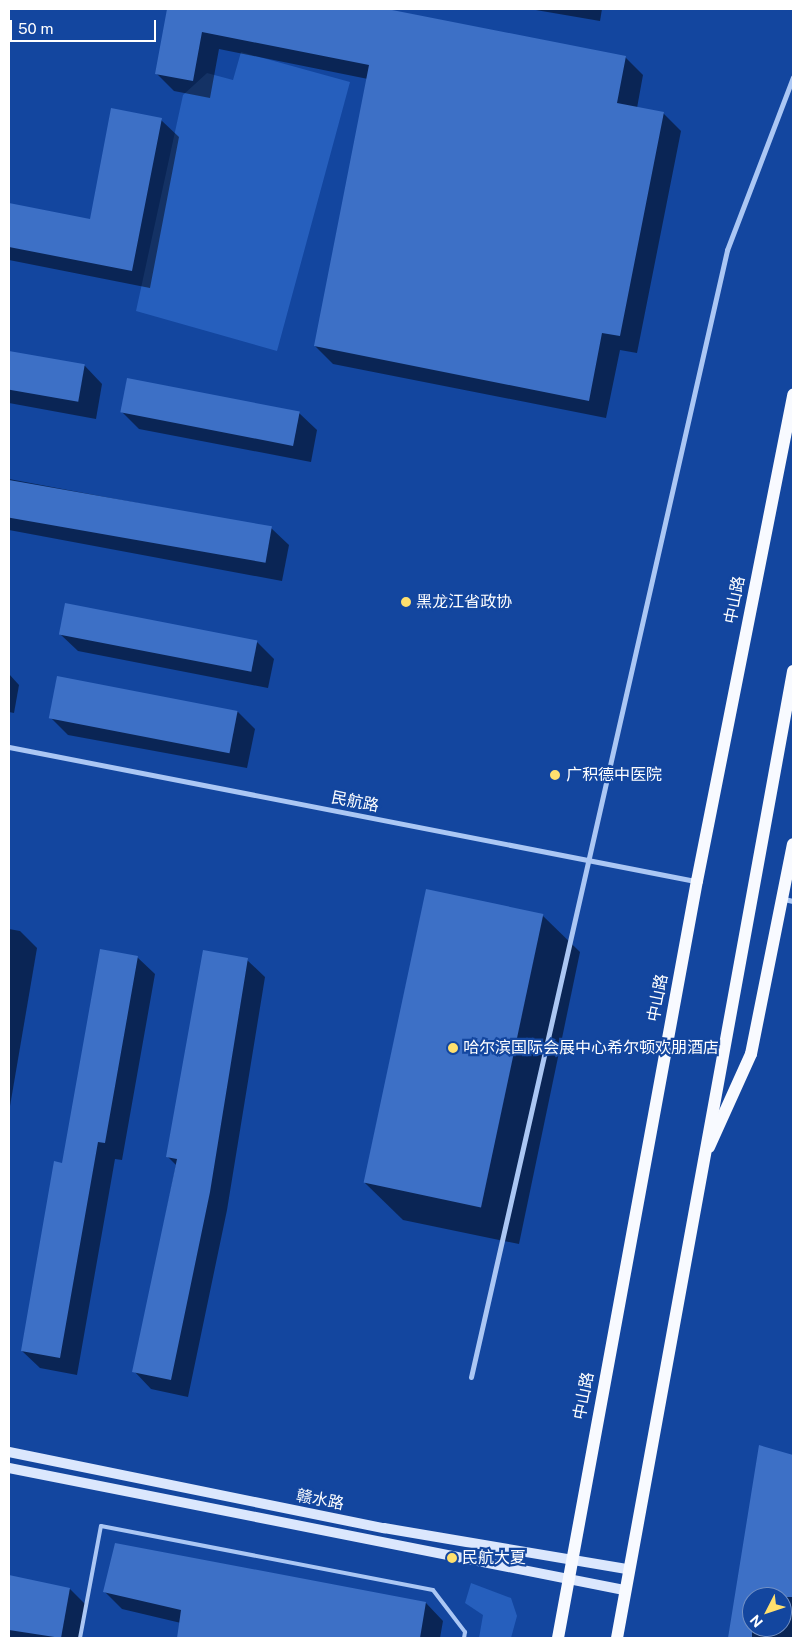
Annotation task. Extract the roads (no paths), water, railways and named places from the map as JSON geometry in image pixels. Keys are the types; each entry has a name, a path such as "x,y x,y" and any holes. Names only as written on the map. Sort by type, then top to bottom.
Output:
{"main road":[{"name":"中山路","path":"558,1638 570,1561 697,881 793,394"},
{"path":"617,1638 627,1569 793,671"},
{"path":"701,1163 751,1054 789,900 793,844"},
{"name":"赣水路","path":"9,1452 570,1561 627,1569"},
{"name":"赣水路","path":"9,1468 567,1581 624,1590"}],"street":[{"path":"471,1377 587,860 728,250 793,78"},
{"name":"民航路","path":"9,747 697,881"}],"lane":[{"path":"80,1638 101,1526 433,1590 465,1632 464,1638"}],"place":[{"name":"黑龙江省政协","path":"406,602"},
{"name":"广积德中医院","path":"555,775"},
{"name":"哈尔滨国际会展中心希尔顿欢朋酒店","path":"453,1048"},
{"name":"民航大夏","path":"452,1558"}]}
